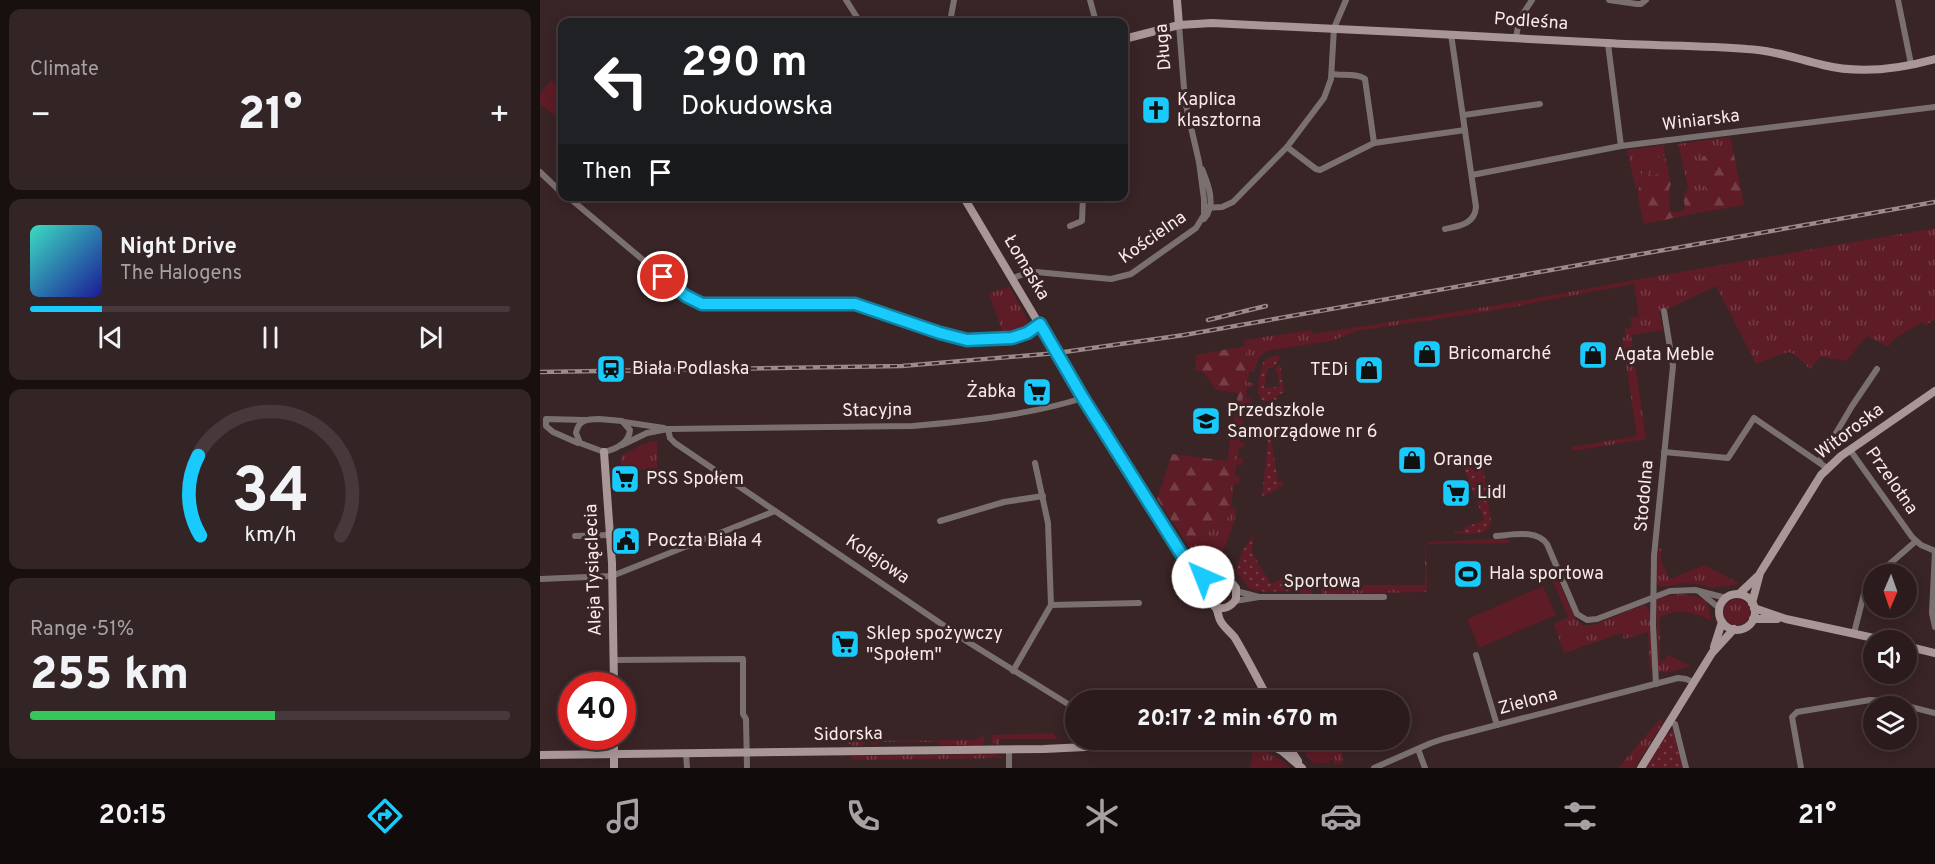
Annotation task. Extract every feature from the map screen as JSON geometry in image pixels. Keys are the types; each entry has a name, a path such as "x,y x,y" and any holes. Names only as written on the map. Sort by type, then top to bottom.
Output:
{"street":[{"path":"846,0 857,18"},
{"path":"951,18 954,0"},
{"path":"1090,0 1095,18"},
{"name":"Długa","path":"1177,0 1185,101 1207,208"},
{"path":"1334,28 1346,0"},
{"path":"1516,38 1519,20 1532,0"},
{"path":"1610,0 1636,4 1646,1"},
{"path":"1898,0 1911,64"},
{"name":"Podleśna","path":"1128,38 1179,25 1212,24 1334,28 1758,50 1825,66 1852,69 1878,69 1935,59"},
{"name":"Kościelna","path":"1013,278 1036,272 1111,279 1131,274 1196,228 1208,215 1207,208 1222,207 1233,202 1287,147 1321,103 1332,74 1334,28"},
{"path":"1445,229 1464,225 1476,214 1451,34"},
{"path":"1608,44 1621,146"},
{"path":"1332,74 1362,76 1365,79 1374,143"},
{"path":"1464,115 1540,104"},
{"name":"Winiarska","path":"1472,175 1621,146 1935,107"},
{"path":"1287,147 1320,170 1374,143 1465,130"},
{"path":"540,172 558,189"},
{"path":"573,201 686,296 702,304 855,304 967,340 1012,338 1027,333 1040,324"},
{"name":"Łomaska","path":"968,201 1083,398 1197,580 1207,592"},
{"path":"1070,226 1082,221 1083,201"},
{"name":"Stodolna","path":"1656,684 1654,556 1673,366 1664,311"},
{"name":"Witoroska","path":"1819,462 1877,369"},
{"name":"Witoroska","path":"1739,594 1760,573 1812,486 1827,468 1935,391"},
{"name":"Stacyjna","path":"624,422 668,429 914,426 979,420 1083,398"},
{"path":"1664,452 1728,458 1754,418 1827,468"},
{"path":"616,419 624,422 629,427 628,440 604,452 550,430 546,426 546,420 616,419"},
{"path":"582,444 577,440 576,431 579,424 588,420"},
{"name":"Stacyjna","path":"622,445 647,433 668,429"},
{"name":"Kolejowa","path":"668,429 672,441 1013,671 1065,702"},
{"name":"Przelotna","path":"1850,450 1916,541 1935,551"},
{"name":"Aleja Tysiąclecia","path":"604,452 612,576 614,672"},
{"path":"1013,671 1051,605 1048,524 1035,463"},
{"path":"940,521 1004,502 1043,496"},
{"path":"540,579 612,576 775,511"},
{"path":"575,536 610,535"},
{"path":"1496,536 1531,535 1544,540 1577,614 1582,618 1597,619 1653,597 1678,590 1698,591 1726,598 1739,594 1753,606 1786,619 1863,635"},
{"path":"1890,564 1916,541"},
{"path":"1935,551 1932,614 1935,627"},
{"path":"1192,571 1214,581"},
{"name":"Witoroska","path":"1753,606 1760,573"},
{"path":"1228,628 1227,618 1236,591 1229,580 1219,579 1209,586 1208,599 1216,607 1221,621 1246,656 1262,690"},
{"name":"Sportowa","path":"1236,591 1259,597"},
{"path":"1698,591 1719,608 1722,622 1712,653"},
{"name":"Sportowa","path":"1231,604 1259,597 1384,597"},
{"path":"1719,608 1726,598"},
{"path":"1854,633 1863,598"},
{"path":"1051,605 1139,603"},
{"path":"1216,607 1231,604"},
{"path":"1753,606 1753,620"},
{"path":"1722,622 1734,629 1745,628 1753,620 1786,619"},
{"path":"1641,768 1712,653 1734,629"},
{"path":"1917,649 1935,653"},
{"path":"1476,655 1497,725"},
{"path":"614,660 743,659 743,714 746,719 747,768"},
{"name":"Zielona","path":"1374,768 1431,743 1497,725 1678,678 1693,682"},
{"path":"1802,768 1792,717 1797,712 1870,700 1887,701 1935,713"},
{"path":"1670,721 1675,724 1686,768"},
{"name":"Sidorska","path":"540,755 1009,749 1065,745"},
{"path":"1009,749 1009,768"},
{"path":"1418,749 1425,768"},
{"path":"614,750 614,768"},
{"path":"1280,750 1300,766"},
{"path":"1290,750 1298,759 1300,766"},
{"path":"686,753 687,768"}],"green space":[{"path":"551,80 558,85 558,118 540,104 540,94"},
{"path":"1731,137 1720,154 1718,172 1708,155 1700,163 1710,211 1698,213 1692,195 1686,192 1688,187 1678,144"},
{"path":"1731,140 1744,205 1710,211 1700,163 1702,157 1708,155 1718,172 1720,154 1723,147"},
{"path":"1664,145 1665,155 1661,155 1659,173 1653,176 1642,169 1642,179 1636,190 1627,150"},
{"path":"1665,155 1671,184 1669,189 1670,210 1673,212 1684,210 1683,195 1686,192 1692,195 1698,213 1644,224 1638,196 1643,168 1645,165 1649,174 1653,176 1659,173 1657,159"},
{"path":"1935,228 1935,319 1925,326 1922,322 1893,340 1888,347 1867,336 1846,361 1820,357 1810,369 1794,354 1788,352 1756,364 1716,286 1659,311 1663,330 1631,335 1646,439 1572,451 1572,447 1637,436 1622,338 1626,337 1625,328 1632,327 1630,318 1639,316 1634,284 1491,311 1357,331 1331,341 1267,351 1259,357 1254,372 1249,372 1248,382 1253,383 1252,388 1247,387 1246,397 1251,398 1250,403 1245,403 1244,412 1249,413 1248,418 1243,418 1242,425 1247,426 1246,432 1241,432 1240,442 1245,443 1244,448 1239,447 1238,457 1243,458 1242,465 1237,465 1235,475 1240,476 1239,484 1234,483 1231,508 1236,509 1235,519 1218,565 1201,565 1188,545 1227,520 1247,364 1244,340 1311,330 1313,334 1492,306"},
{"path":"1009,286 1028,321 1021,329 1003,333 989,294"},
{"path":"1245,346 1247,364 1227,520 1188,545 1157,499 1172,454 1227,461 1238,393 1216,390 1204,373 1195,370 1196,355"},
{"path":"1279,355 1279,361 1273,368 1268,368 1264,388 1279,387 1278,374 1274,370 1280,364 1284,393 1279,394 1276,400 1264,401 1258,391 1262,367 1265,359"},
{"path":"1272,430 1276,435 1271,437 1278,482 1283,481 1284,484 1262,496 1269,432"},
{"path":"657,441 657,469 621,470 621,456 645,443"},
{"path":"1482,459 1491,521 1486,530 1477,534 1454,534 1484,520 1463,465 1465,461"},
{"path":"1253,535 1252,553 1271,584 1282,578 1289,578 1291,591 1266,592 1250,589 1236,571 1242,552"},
{"path":"1509,539 1509,543 1427,544 1428,542"},
{"path":"1426,547 1427,592 1322,594 1322,585 1312,585 1311,594 1299,595 1295,578 1326,577 1329,585 1425,585"},
{"path":"1662,548 1661,560 1669,579 1705,565 1740,584 1713,588 1687,583 1661,587 1656,582 1658,549"},
{"path":"1550,575 1553,575 1559,582 1575,618 1582,625 1593,625 1646,605 1650,612 1652,670 1650,671 1648,632 1624,639 1622,633 1564,653 1554,624 1568,617"},
{"path":"1543,586 1556,615 1479,648 1467,619"},
{"path":"1679,594 1695,596 1707,601 1712,621 1686,612 1660,617 1660,661 1668,655 1691,666 1666,673 1658,671 1656,604 1659,598"},
{"path":"1737,599 1746,603 1750,612 1746,621 1737,625 1728,621 1724,612 1728,603"},
{"path":"1660,719 1663,723 1636,766 1618,768"},
{"path":"1673,730 1683,768 1646,768 1667,734"},
{"path":"1053,733 1058,739 999,739 999,745 991,739 991,735"},
{"path":"984,735 982,745 941,745 937,742 880,742 875,746 871,742 865,742 863,746 848,744 849,741 975,740"},
{"path":"1253,750 1273,755 1290,768 1250,768"},
{"path":"1302,750 1342,750 1343,764 1334,765 1334,761 1330,760 1329,763 1313,763"},
{"path":"995,754 1004,758 853,760 851,758 851,756"}],"railway":[{"path":"540,372 902,366 1057,353 1184,335 1935,202"},
{"path":"1208,320 1266,306"}],"place":[{"name":"Kaplica klasztorna","path":"1156,110"},
{"name":"Bricomarché","path":"1427,354"},
{"name":"Agata Meble","path":"1593,355"},
{"name":"Biała Podlaska","path":"611,369"},
{"name":"TEDi","path":"1369,370"},
{"name":"Żabka","path":"1037,392"},
{"name":"Przedszkole Samorządowe nr 6","path":"1206,421"},
{"name":"Orange","path":"1412,460"},
{"name":"PSS Społem","path":"625,479"},
{"name":"Lidl","path":"1456,493"},
{"name":"Poczta Biała 4","path":"626,541"},
{"name":"Hala sportowa","path":"1468,574"},
{"name":"Sklep spożywczy \"Społem\"","path":"845,644"}],"route":[{"path":"663,277 686,296 702,304 855,304 967,340 1012,338 1027,333 1040,324 1083,398 1192,571 1203,577"}]}
